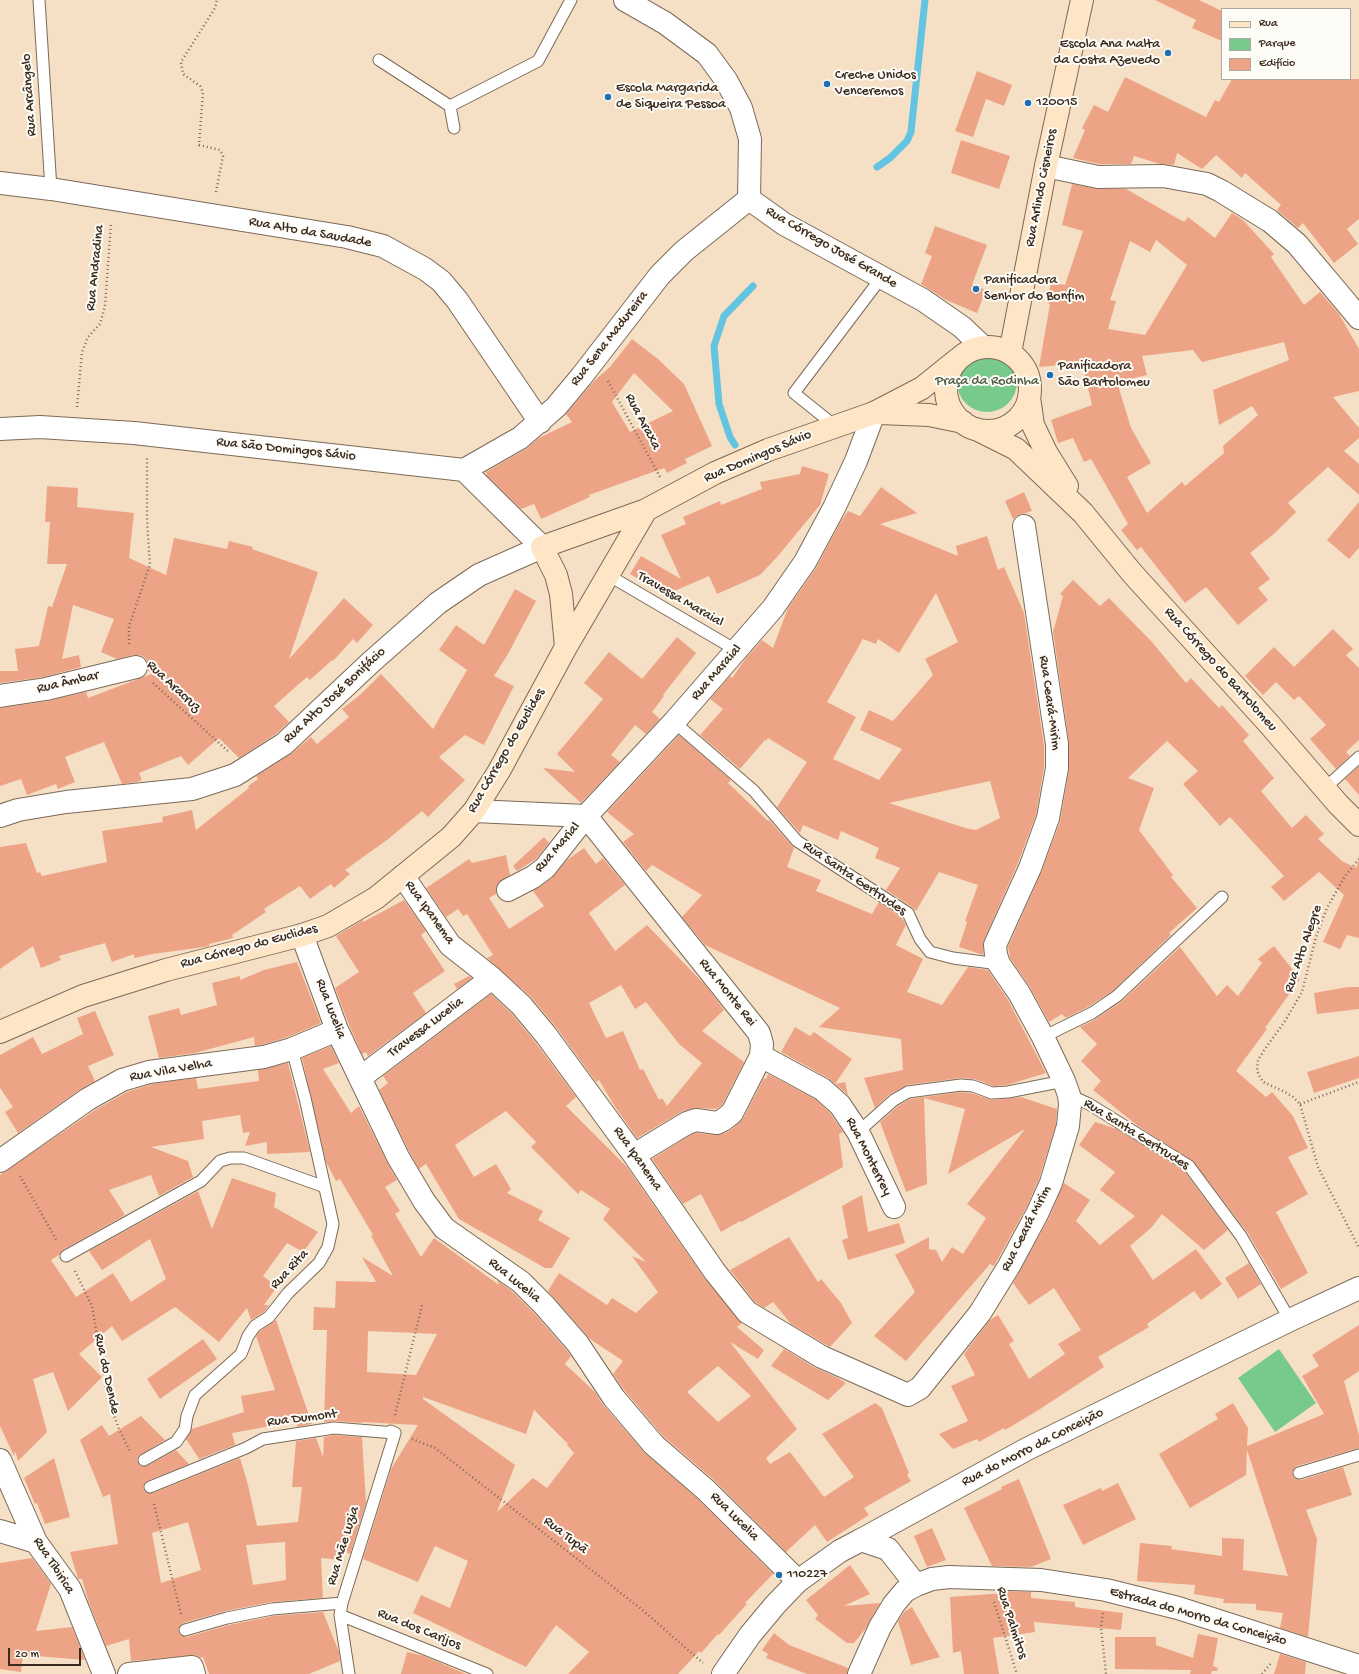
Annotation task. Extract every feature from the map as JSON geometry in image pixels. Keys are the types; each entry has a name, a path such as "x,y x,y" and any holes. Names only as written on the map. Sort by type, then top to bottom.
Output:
{"main road":[{"name":"Rua Arlindo Cisneiros","path":"1010,353 1046,166 1082,0"},
{"path":"983,347 997,348 1010,353 1020,361 1027,372 1030,384 1029,397 1025,409 1017,419 1005,427 991,431 970,426 953,412 948,398 947,384 950,371 958,359 970,351 983,347"},
{"name":"Rua Domingos Sávio","path":"646,510 715,473 768,450 874,413 916,391 958,359"},
{"name":"Rua Córrego do Bartolomeu","path":"1029,397 1035,430 1046,452 1083,513"},
{"name":"Rua Domingos Sávio","path":"874,413 929,414 970,426"},
{"name":"Rua Córrego do Bartolomeu","path":"970,426 1016,449 1083,513 1132,573 1270,725 1324,789 1359,825"},
{"name":"Rua Alto José Bonifácio","path":"542,547 646,510"},
{"name":"Rua Córrego do Euclides","path":"0,1032 83,996 166,970 302,935 328,926 369,902 403,876 451,837 474,811 499,771 566,648 646,510"},
{"path":"542,547 556,575 561,594 566,648"}],"street":[{"name":"Rua Córrego José Grande","path":"625,0 665,23 707,54 726,80 741,108 750,139 749,199 784,224 923,300 962,327 983,347"},
{"path":"1046,166 1098,177 1163,176 1194,181 1216,189 1270,221 1282,230 1297,244 1359,318"},
{"name":"Rua Alto da Saudade","path":"0,183 51,189 347,237 383,246 425,269 441,281 457,300 540,422"},
{"name":"Rua Sena Madureira","path":"464,470 520,438 556,407 660,275 684,251 749,199"},
{"name":"Rua Maraial","path":"586,816 674,722 773,608 805,562 834,508 856,461 874,413"},
{"name":"Rua São Domingos Sávio","path":"0,429 40,428 147,434 464,470"},
{"path":"464,470 542,547"},
{"name":"Rua Ceará-Mirim","path":"999,964 995,945 1030,868 1048,818 1057,768 1057,744 1024,526"},
{"name":"Rua Alto José Bonifácio","path":"0,816 18,810 66,802 192,790 235,775 284,744 370,663 438,603 479,575 542,547"},
{"name":"Rua Âmbar","path":"0,696 46,689 136,667"},
{"path":"474,811 586,816"},
{"name":"Rua Marial","path":"508,890 533,877 545,868 586,816"},
{"name":"Rua Monte Rei","path":"586,816 760,1033 762,1044 761,1056 737,1105 732,1113 724,1120 717,1123 696,1120 634,1155"},
{"name":"Rua Ipanema","path":"403,876 450,945 492,978 521,1005 546,1035 634,1155 715,1272 746,1312 822,1357 908,1395"},
{"name":"Rua Lucelia","path":"302,935 336,1030 398,1157 424,1201 444,1228 520,1282 544,1305 578,1344 614,1398 654,1445 706,1490 798,1581"},
{"path":"999,964 1019,993 1043,1037"},
{"name":"Travessa Lucelia","path":"360,1078 492,978"},
{"name":"Rua Vila Velha","path":"4,1157 88,1099 122,1080 149,1072 264,1057 292,1049 336,1030"},
{"name":"Rua Ceará Mirim","path":"908,1395 920,1388 980,1313 1009,1266 1037,1214 1051,1183 1068,1126 1067,1088 1043,1037"},
{"name":"Rua Monterrey","path":"761,1056 822,1089 840,1105 858,1132 894,1207"},
{"name":"Rua do Morro da Conceição","path":"715,1670 739,1652 775,1605 798,1581 840,1550 1027,1449 1290,1320 1359,1288"},
{"name":"Rua Tibirica","path":"0,1460 36,1542 70,1589 104,1674"},
{"path":"0,1531 36,1542"},
{"path":"859,1674 880,1627 894,1604 905,1591 916,1584 888,1549 861,1540"},
{"name":"Estrada do Morro da Conceição","path":"916,1584 932,1579 949,1577 1041,1580 1106,1590 1178,1608 1359,1666"},
{"name":"Rua do Morro da Conceição","path":"735,1674 739,1652"},
{"path":"129,1674 193,1670"}],"lane":[{"name":"Rua Arcângelo","path":"39,0 51,189"},
{"path":"450,106 538,61 571,0"},
{"path":"379,60 450,106 454,128"},
{"path":"835,426 794,393 881,278"},
{"name":"Travessa Maraial","path":"608,575 736,650"},
{"name":"Rua Santa Gertrudes","path":"674,722 754,791 797,841 908,913 920,939 930,952 953,958 999,964"},
{"path":"1324,789 1359,757"},
{"path":"1043,1037 1092,1014 1117,996 1222,897"},
{"name":"Rua Rita","path":"144,1460 176,1442 185,1429 187,1416 195,1395 241,1354 248,1336 255,1326 269,1317 288,1293 319,1264 328,1247 333,1224 305,1098 292,1049"},
{"path":"858,1132 894,1100 908,1092 961,1085 972,1086 992,1093 1067,1088"},
{"name":"Rua Santa Gertrudes","path":"1067,1088 1089,1104 1189,1166 1241,1236 1290,1320"},
{"path":"66,1256 201,1181 220,1161 230,1158 244,1158 325,1187"},
{"name":"Rua Dumont","path":"150,1487 246,1448 263,1439 334,1428 393,1432"},
{"name":"Rua Mãe Luzia","path":"349,1674 340,1615 342,1603 393,1432"},
{"path":"1299,1473 1359,1455"},
{"path":"185,1630 227,1618 272,1609 342,1603"},
{"name":"Rua dos Carijos","path":"340,1615 486,1674"}],"path":[{"path":"211,215 223,156 220,150 199,145 203,92 200,86 183,74 181,62 215,8 218,0"},
{"name":"Rua Andradina","path":"75,430 82,352 88,337 100,324 105,306 113,199"},
{"name":"Rua Araxa","path":"596,357 671,496"},
{"name":"Rua Aracruz","path":"147,434 147,520 150,566 130,626 129,645 136,667 246,768"},
{"name":"Rua Alto Alegre","path":"1300,1104 1285,1092 1263,1082 1257,1071 1258,1060 1285,1022 1302,992 1316,937 1327,908 1345,876 1359,859"},
{"path":"1359,1082 1300,1104 1318,1167 1359,1248"},
{"name":"Rua do Dende","path":"4,1157 66,1256 81,1282 92,1306 108,1399 119,1429 131,1454"},
{"path":"393,1432 422,1305"},
{"name":"Rua Tupã","path":"393,1432 435,1448 640,1608 715,1670"},
{"path":"150,1487 185,1630"},
{"name":"Rua Palmitos","path":"986,1579 1017,1674"},
{"path":"1106,1590 1100,1628 1106,1674"}],"green space":[{"name":"Praça da Rodinha","path":"987,352 1004,357 1012,365 1017,382 1012,399 1004,407 987,412 970,407 962,399 957,382 962,365 970,357"},
{"path":"1279,1349 1316,1403 1275,1432 1238,1378"}],"building":[{"path":"1155,0 1199,0 1221,11 1221,41 1192,28 1196,20"},
{"path":"977,71 1012,85 1004,106 986,99 973,137 955,131"},
{"path":"1125,77 1206,117 1215,100 1219,102 1231,80 1359,79 1359,219 1347,229 1358,244 1334,263 1303,223 1298,228 1277,210 1281,205 1245,173 1242,178 1216,155 1202,169 1177,153 1174,165 1160,164 1134,156 1131,164 1099,164 1073,158 1085,130 1082,128 1094,105 1108,112"},
{"path":"961,140 1010,156 999,189 951,173"},
{"path":"1072,184 1098,189 1126,189 1184,222 1188,217 1215,238 1232,213 1243,220 1274,254 1271,257 1304,305 1320,292 1339,314 1359,349 1359,391 1333,397 1359,428 1359,438 1344,451 1359,464 1359,495 1328,467 1288,503 1296,512 1275,533 1250,553 1270,579 1258,588 1268,600 1238,625 1206,587 1185,603 1141,547 1137,550 1121,530 1128,524 1091,459 1084,462 1073,438 1058,443 1051,420 1092,405 1082,363 1039,367 1050,304 1047,303 1051,283 1065,285 1083,231 1062,225","holes":["1156,240 1187,265 1145,335 1108,329 1116,301 1110,300 1130,241 1150,252","1284,342 1289,360 1213,390 1219,425 1252,406 1258,415 1223,446 1224,453 1185,486 1182,482 1147,513 1127,477 1151,463 1131,428 1117,382 1147,375 1142,356 1193,350 1202,362"]},
{"path":"935,226 987,245 972,285 986,290 977,313 946,300 921,284 932,256 925,253"},
{"path":"632,339 658,359 684,384 712,446 685,459 687,463 667,473 664,468 589,495 590,497 541,519 534,504 521,509 487,476 486,472 526,449 539,438 572,422 566,414 594,381 610,367","holes":["634,373 673,411 630,432 612,402"]},
{"path":"802,466 829,474 820,505 778,556 760,575 717,594 709,576 665,595 630,574 641,556 681,579 661,535 686,524 683,517 720,501 721,505 762,489 760,482 800,474"},
{"path":"47,486 78,488 77,507 134,513 129,558 166,575 174,538 227,549 229,541 253,547 252,549 318,572 289,659 344,598 373,625 357,643 353,639 333,661 332,660 310,680 307,677 274,706 289,722 276,734 239,758 219,738 188,765 181,756 139,773 142,780 122,784 104,742 65,757 75,782 58,789 56,784 27,795 21,779 0,786 0,708 48,701 86,692 88,698 154,673 148,671 148,664 145,658 140,655 117,659 101,652 114,619 73,605 62,659 79,655 81,667 44,677 0,683 0,671 18,671 15,649 39,646 48,606 52,607 67,564 47,564 50,522 45,522"},
{"path":"881,487 917,513 880,524 958,556 956,546 987,536 998,570 1004,567 1024,613 1044,745 1044,767 1036,815 1018,863 984,940 983,955 959,947 967,922 965,921 978,885 939,872 916,911 886,890 900,868 875,858 879,848 841,831 838,840 803,825 800,833 777,807 807,762 768,738 740,769 700,735 723,709 710,699 730,676 732,678 746,658 762,640 773,648 788,608 816,568 840,523 848,511 860,516","holes":["936,593 958,642 925,659 933,675 893,721 869,710 860,730 902,749 879,780 833,759 856,717 827,702 863,639 876,644 878,639 899,653","990,781 1000,818 976,830 965,828 889,803"]},
{"path":"1024,492 1032,511 1017,516 1013,519 1005,501"},
{"path":"1359,502 1359,548 1349,559 1327,540"},
{"path":"1073,580 1100,606 1109,598 1152,642 1186,683 1191,678 1219,708 1222,705 1249,735 1243,741 1274,778 1261,791 1292,828 1306,815 1324,834 1318,839 1342,861 1356,868 1359,860 1359,938 1347,935 1340,949 1323,942 1344,895 1319,872 1284,901 1271,887 1284,876 1230,817 1220,826 1183,784 1198,771 1167,741 1128,778 1154,788 1139,830 1173,875 1171,877 1197,908 1169,933 1171,935 1113,991 1088,1007 1066,1018 1062,1014 1049,1022 1030,987 1010,958 1008,947 1041,873 1060,822 1069,770 1069,742 1053,632 1063,596 1060,594"},
{"path":"515,589 536,601 508,654 494,676 514,686 484,745 465,735 439,757 465,780 428,817 422,811 387,840 345,870 350,874 334,888 331,884 310,899 300,886 264,909 266,912 232,935 233,938 209,944 209,946 134,958 134,954 112,962 105,943 59,956 61,960 41,968 33,946 0,969 0,847 26,843 37,873 40,872 42,876 107,862 102,831 163,822 162,817 192,810 196,830 249,788 248,786 258,779 256,776 291,754 311,737 317,744 349,717 342,709 361,694 381,674 433,729 467,670 439,650 456,625 484,645"},
{"path":"1333,629 1353,649 1346,655 1359,668 1359,740 1346,752 1350,756 1336,769 1310,739 1326,725 1299,696 1294,700 1276,682 1263,695 1245,676 1274,647 1294,667"},
{"path":"677,637 696,653 663,695 664,696 652,712 660,719 646,734 635,725 611,755 620,762 581,803 543,768 575,772 557,754 603,699 584,683 609,652 642,679"},
{"path":"679,735 731,780 728,783 768,821 769,820 794,848 787,867 821,880 816,891 872,914 879,902 902,918 906,925 896,945 923,959 907,992 942,1005 968,967 988,970 1008,1000 1046,1073 1007,1085 993,1086 975,1079 961,1078 907,1085 890,1094 875,1108 864,1078 903,1070 901,1039 819,1027 840,1008 705,945 682,917 702,895 652,865 646,871 623,842 634,834 607,812"},
{"path":"1359,766 1359,795 1345,779"},
{"path":"544,837 549,843 536,859 517,871 513,866"},
{"path":"584,848 596,864 603,858 625,885 589,913 615,951 647,925 707,987 724,1010 702,1031 744,1062 722,1105 716,1109 697,1108 683,1111 637,1138 615,1107 599,1080 596,1082 556,1027 530,996 487,958 493,955 467,914 463,916 458,909 446,917 426,888 469,859 472,863 506,855 510,875 498,883 496,894 489,898 509,929 544,906 533,891 552,878 567,860","holes":["621,985 635,1009 646,1002 679,1044 702,1063 667,1106 662,1098 659,1100 643,1069 640,1070 623,1031 606,1038 589,1003"]},
{"path":"404,900 426,931 421,935 445,971 413,993 426,1013 368,1056 366,1052 362,1054 335,988 359,972 336,936 363,920 363,922"},
{"path":"1274,946 1300,979 1265,1028 1267,1029 1236,1071 1266,1097 1272,1092 1293,1116 1308,1148 1288,1157 1308,1194 1276,1212 1308,1273 1281,1289 1247,1232 1194,1162 1138,1126 1093,1090 1101,1081 1081,1061 1097,1044 1080,1027 1096,1019 1121,1002 1180,947 1217,996 1227,985 1238,996 1262,963 1258,959"},
{"path":"297,962 321,1023 288,1037 261,1045 255,1046 254,1037 195,1053 159,1058 148,1016 179,1008 181,1015 217,1005 212,983 240,976 240,980 264,970"},
{"path":"469,976 472,978 457,989 454,984"},
{"path":"1348,987 1359,987 1359,1009 1317,1014 1314,993"},
{"path":"491,994 512,1014 536,1043 576,1097 566,1106 627,1167 705,1279 742,1323 737,1327 764,1350 758,1359 730,1342 797,1429 766,1458 770,1464 790,1452 824,1497 854,1477 822,1434 875,1403 882,1408 909,1473 907,1475 911,1481 864,1508 869,1515 827,1542 815,1525 786,1552 715,1481 663,1436 624,1390 613,1374 623,1361 590,1339 548,1291 559,1273 607,1305 612,1298 636,1313 658,1292 632,1256 646,1262 603,1219 610,1209 581,1190 578,1194 531,1147 536,1142 506,1111 455,1145 474,1177 496,1164 511,1189 507,1193 543,1211 538,1220 570,1238 552,1268 545,1268 459,1219 426,1164 419,1169 409,1151 379,1090 388,1083 383,1076","holes":["718,1366 751,1396 718,1422 687,1392"]},
{"path":"95,1011 114,1055 88,1066 95,1081 81,1089 18,1133 5,1112 13,1107 0,1088 0,1055 33,1037 42,1054 83,1034 77,1018"},
{"path":"795,1027 810,1036 814,1032 852,1059 835,1084 828,1078 781,1052"},
{"path":"331,1046 339,1063 323,1069 351,1113 359,1106 397,1180 385,1187 400,1211 395,1214 421,1257 434,1238 499,1285 497,1280 514,1293 535,1314 571,1356 565,1364 595,1392 604,1406 645,1453 698,1499 773,1574 745,1603 747,1604 719,1635 718,1634 701,1653 699,1651 678,1674 568,1674 589,1652 556,1625 526,1667 413,1613 421,1595 450,1608 468,1561 435,1546 418,1582 363,1559 391,1469 418,1425 335,1421 324,1422 327,1330 313,1330 314,1307 335,1308 336,1281 376,1282 362,1257 393,1276 371,1236 373,1235 340,1179 336,1181 326,1162 302,1058","holes":["368,1331 437,1334 416,1375 367,1372","423,1397 526,1434 534,1410 568,1444 567,1445 574,1453 547,1488 533,1478 497,1512 515,1465 423,1399"]},
{"path":"1359,1056 1359,1078 1314,1093 1307,1072"},
{"path":"288,1063 310,1152 267,1154 267,1142 245,1146 250,1132 243,1133 240,1115 202,1121 204,1139 151,1147 188,1161 193,1177 159,1196 151,1175 109,1190 125,1215 63,1250 59,1255 51,1260 76,1297 113,1273 131,1302 166,1279 150,1239 102,1270 89,1251 198,1191 212,1229 232,1178 276,1193 274,1207 318,1232 303,1252 287,1243 263,1276 277,1287 264,1305 269,1305 264,1312 251,1320 247,1308 219,1342 175,1307 122,1341 112,1326 79,1354 102,1377 68,1411 53,1372 33,1379 47,1432 18,1461 15,1451 14,1456 0,1426 0,1175 95,1110 127,1092 152,1084 196,1078 198,1089 259,1081 258,1070"},
{"path":"768,1074 815,1099 830,1113 843,1132 839,1134 843,1167 721,1232 701,1194 683,1204 652,1159 692,1134 697,1133 716,1135 723,1134 731,1130 743,1119 764,1078 766,1079"},
{"path":"845,1082 848,1095 835,1084"},
{"path":"961,1092 971,1093 992,1100 1021,1097 1057,1109 1056,1124 1039,1179 1026,1208 994,1266 990,1264 906,1361 874,1336 915,1292 895,1255 929,1237 929,1249 936,1250 942,1262 952,1247 963,1254 986,1218 967,1204 1025,1129 948,1174 965,1109 924,1098 927,1184 906,1192 880,1122 898,1106 910,1099"},
{"path":"1095,1122 1117,1129 1184,1171 1228,1230 1204,1250 1162,1214 1151,1228 1130,1246 1153,1280 1196,1249 1222,1284 1201,1300 1194,1291 1147,1324 1149,1327 1098,1357 1104,1367 1037,1411 1005,1430 1004,1428 979,1442 977,1439 953,1449 939,1434 968,1421 951,1386 975,1375 964,1354 990,1320 998,1315 1014,1341 1009,1344 1029,1379 1065,1354 1058,1344 1081,1330 1054,1288 1029,1305 1013,1283 1048,1220 1064,1183 1090,1200 1076,1221 1100,1245 1135,1216 1100,1190 1115,1172 1079,1145"},
{"path":"862,1195 868,1232 899,1223 905,1243 848,1260 842,1240 848,1238 842,1206"},
{"path":"789,1237 818,1282 821,1279 841,1303 852,1323 830,1347 791,1324 773,1302 764,1308 755,1302 730,1270"},
{"path":"1249,1263 1261,1284 1238,1299 1225,1278"},
{"path":"276,1320 312,1424 297,1427 298,1421 232,1433 235,1445 199,1459 186,1439 192,1429 244,1412 241,1396 275,1390 256,1336 260,1331"},
{"path":"1359,1325 1359,1371 1344,1381 1359,1435 1359,1448 1297,1466 1292,1472 1294,1478 1301,1480 1343,1467 1352,1495 1306,1510 1317,1539 1308,1637 1280,1628 1283,1613 1256,1610 1256,1604 1223,1603 1224,1599 1194,1594 1195,1585 1137,1581 1140,1543 1172,1546 1171,1549 1222,1556 1222,1538 1244,1539 1243,1570 1288,1576 1247,1450 1246,1475 1190,1508 1159,1454 1218,1419 1215,1414 1233,1403 1248,1428 1247,1446 1324,1414 1302,1376 1319,1366 1312,1355"},
{"path":"203,1339 217,1359 160,1399 147,1379"},
{"path":"784,1349 816,1368 846,1383 828,1400 771,1366"},
{"path":"141,1416 165,1440 138,1456 137,1460 140,1466 147,1466 176,1450 189,1464 147,1481 143,1486 145,1492 153,1493 240,1458 248,1485 257,1526 298,1522 302,1487 292,1487 296,1441 316,1438 323,1457 324,1437 334,1435 362,1437 366,1503 350,1554 341,1550 340,1560 321,1558 323,1598 271,1602 226,1611 183,1623 178,1629 180,1635 187,1637 229,1625 273,1616 323,1612 339,1652 340,1661 309,1674 209,1674 203,1657 200,1658 196,1655 131,1661 129,1639 106,1646 88,1600 82,1579 78,1579 70,1552 118,1544 110,1494 103,1497 80,1440 102,1425 109,1436","holes":["188,1522 201,1570 161,1583 152,1533","285,1542 286,1580 253,1585 246,1545"]},
{"path":"54,1458 70,1517 45,1524 37,1503 35,1504 24,1478"},
{"path":"1019,1479 1051,1559 1031,1567 992,1566 964,1508 1002,1489 1001,1487"},
{"path":"1118,1483 1136,1519 1083,1545 1063,1505 1101,1488 1102,1491"},
{"path":"932,1528 946,1560 927,1567 914,1536"},
{"path":"32,1558 51,1584 36,1631 72,1627 85,1660 23,1655 21,1672 0,1669 0,1563"},
{"path":"850,1565 870,1594 844,1606 880,1603 866,1628 854,1643 847,1643 815,1619 818,1615 806,1600"},
{"path":"1004,1591 1031,1592 1031,1598 1075,1602 1075,1607 1123,1613 1121,1630 1034,1622 1035,1632 993,1638 999,1674 964,1674 961,1651 953,1653 950,1597 1005,1593"},
{"path":"912,1607 940,1657 911,1665 898,1621 904,1612"},
{"path":"774,1633 789,1645 848,1668 847,1674 807,1674 766,1658 768,1654 762,1650"},
{"path":"1198,1634 1218,1638 1213,1666 1218,1668 1217,1671 1212,1671 1211,1674 1190,1674 1191,1670 1115,1669 1115,1637 1156,1637 1156,1645 1193,1658"},
{"path":"407,1652 424,1656 466,1674 401,1674"},
{"path":"1280,1654 1306,1662 1305,1674 1274,1674"}],"waterway":[{"path":"877,167 890,158 907,141 911,132 925,0"},
{"path":"735,445 730,437 719,404 714,346 724,316 753,286"}],"place":[{"name":"Escola Ana Malta da Costa Azevedo","path":"1168,53"},
{"name":"Creche Unidos Venceremos","path":"827,84"},
{"name":"Escola Margarida de Siqueira Pessoa","path":"608,97"},
{"name":"120015","path":"1028,103"},
{"name":"Panificadora Senhor do Bonfim","path":"976,289"},
{"name":"Panificadora São Bartolomeu","path":"1050,375"},
{"name":"110227","path":"779,1575"}]}
